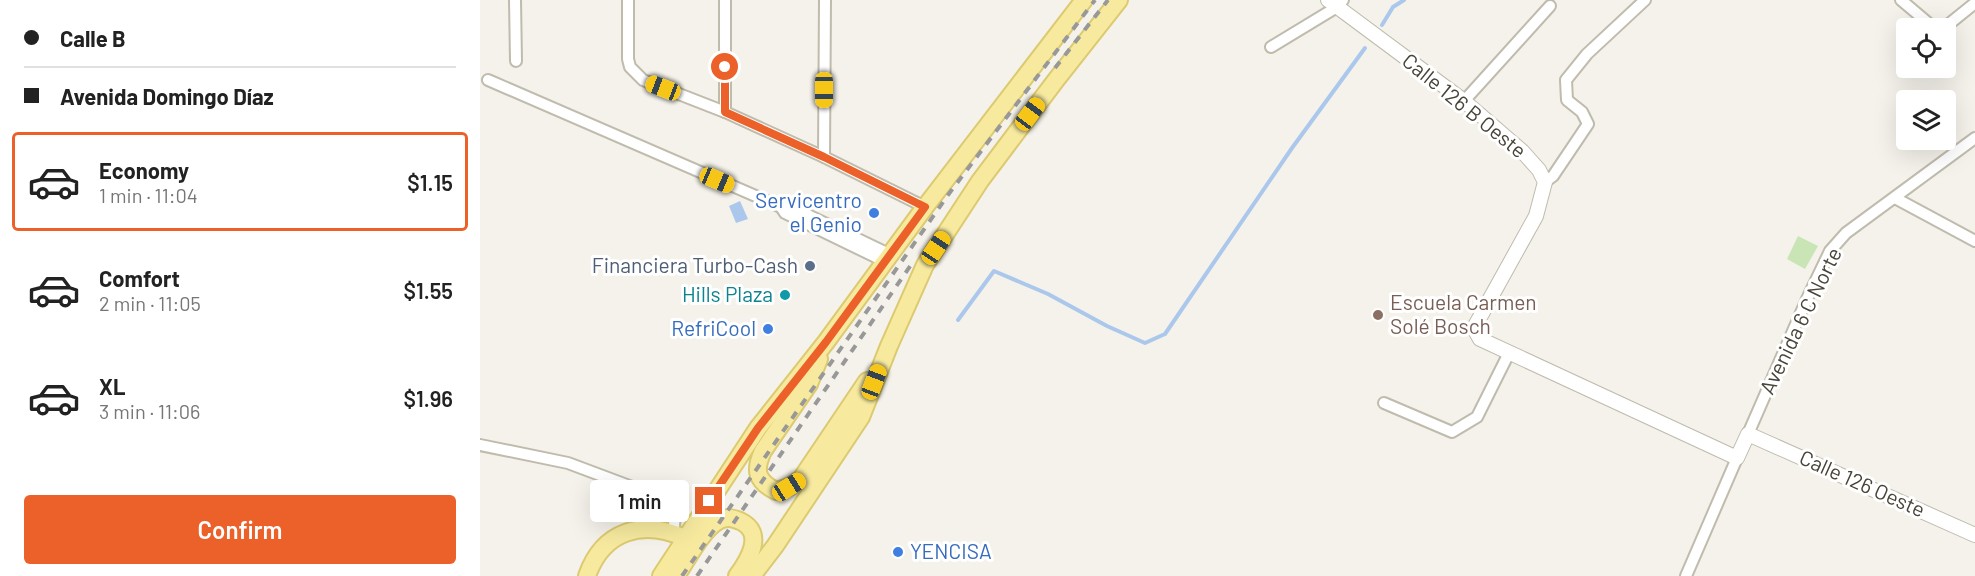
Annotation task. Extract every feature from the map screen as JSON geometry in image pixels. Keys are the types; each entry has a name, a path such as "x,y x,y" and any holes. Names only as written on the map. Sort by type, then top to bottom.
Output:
{"main road":[{"path":"661,576 679,535 758,428 889,259 925,207 1084,0"},
{"path":"752,576 775,546 861,417 925,265 980,181 1119,0"},
{"path":"826,342 809,384 757,463 758,476 766,486 776,490 789,487 801,480 889,346"},
{"path":"676,576 707,530 719,520 732,517 745,523 753,534 753,546 749,560 736,576"},
{"path":"587,576 591,563 602,548 623,534 649,528 679,535"}],"street":[{"path":"515,0 516,61"},
{"path":"628,0 628,59 630,67 643,80 725,112 824,157 925,207"},
{"path":"725,0 725,112"},
{"path":"824,157 825,0"},
{"path":"1107,14 1126,0"},
{"path":"1645,0 1587,54 1566,80 1567,100 1582,112 1588,124 1553,176 1545,182 1536,216 1475,326 1480,339 1737,458 1686,576"},
{"path":"1901,0 1922,18"},
{"path":"1271,47 1336,2"},
{"name":"Calle 126 B Oeste","path":"1336,2 1464,101 1522,151 1539,170 1545,182"},
{"path":"1956,18 1975,3"},
{"path":"1464,101 1550,6"},
{"path":"489,80 781,207 787,205 889,259"},
{"name":"Avenida 6 C Norte","path":"1737,458 1830,251 1846,233 1975,138"},
{"path":"1895,198 1975,241"},
{"path":"1384,403 1452,432 1477,417 1509,353"},
{"name":"Calle 126 Oeste","path":"1748,434 1975,535"},
{"path":"480,445 568,463 656,496 676,510 679,535"}],"green space":[{"path":"1798,236 1818,246 1805,269 1787,259"}],"water":[{"path":"740,201 748,219 736,223 729,206"}],"waterway":[{"path":"1382,25 1393,7 1404,0"},
{"path":"958,320 994,271 1048,294 1107,326 1145,343 1165,334 1292,148 1365,48"}],"railway":[{"path":"682,576 948,195 1095,0"},
{"path":"1055,68 1108,0"},
{"path":"697,576 913,262"}],"place":[{"name":"Servicentro el Genio","path":"874,213"},
{"name":"Financiera Turbo-Cash","path":"810,266"},
{"name":"Hills Plaza","path":"785,295"},
{"name":"Escuela Carmen Solé Bosch","path":"1378,315"},
{"name":"RefriCool","path":"768,329"},
{"name":"YENCISA","path":"898,552"}],"route":[{"path":"709,501 758,428 826,342 925,207 824,157 725,112 725,67"}]}
